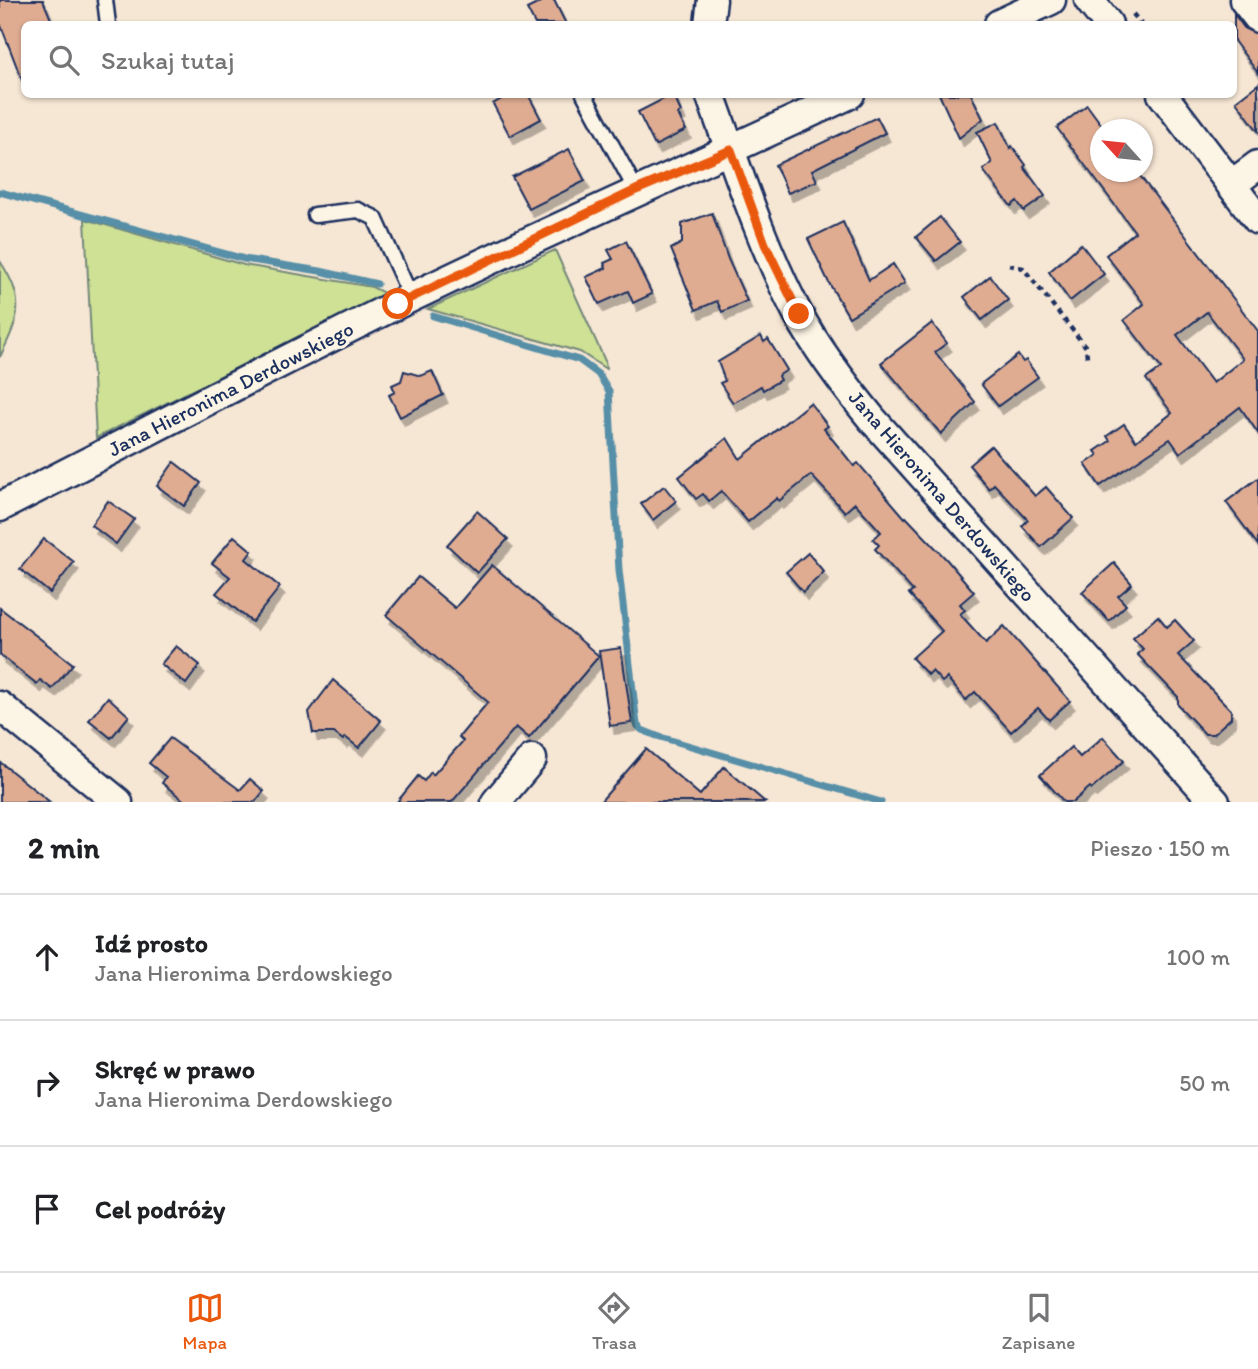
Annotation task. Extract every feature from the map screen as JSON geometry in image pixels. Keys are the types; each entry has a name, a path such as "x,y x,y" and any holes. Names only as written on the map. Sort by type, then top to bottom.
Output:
{"street":[{"path":"709,21 712,0"},
{"path":"1006,21 1051,0"},
{"path":"1090,0 1106,21"},
{"path":"1244,0 1258,18"},
{"name":"Jana Hieronima Derdowskiego","path":"712,98 779,276 819,349 845,386 1215,802"},
{"name":"Jana Hieronima Derdowskiego","path":"0,507 411,297 636,190 731,150 842,98"},
{"path":"1165,98 1258,220"},
{"path":"1231,185 1258,165"},
{"path":"0,706 118,802"},
{"path":"496,802 532,759"}],"lane":[{"path":"105,0 108,21"},
{"path":"586,98 636,190"},
{"path":"315,215 358,210 376,218 411,297"}],"path":[{"path":"1009,265 1023,268 1086,348 1087,357"}],"green space":[{"path":"85,219 244,265 372,287 386,294 96,438"},
{"path":"555,250 605,361 606,369 580,352 428,309"},
{"path":"0,261 14,287 17,309 16,319 0,357"}],"building":[{"path":"0,0 43,0 52,21 21,21 21,78 0,23"},
{"path":"545,0 554,0 564,21 533,21 527,9"},
{"path":"1234,14 1245,29 1258,34 1258,73 1237,45 1237,21 1234,21"},
{"path":"1258,84 1258,131 1236,101"},
{"path":"503,98 530,98 541,119 510,136 493,104"},
{"path":"665,98 675,98 681,112 678,114 686,130 655,146 638,112"},
{"path":"941,98 973,98 983,119 959,138"},
{"path":"1087,105 1097,119 1090,119 1090,172 1057,128"},
{"path":"877,117 885,133 812,170 817,181 788,193 775,165"},
{"path":"998,122 1010,148 1012,146 1026,165 1024,167 1045,196 1024,211 1017,201 1011,206 983,170 992,163 977,132"},
{"path":"569,149 585,181 529,209 512,177"},
{"path":"1098,182 1145,182 1258,331 1258,433 1240,407 1180,453 1170,439 1100,486 1085,464 1098,455 1095,451 1110,441 1107,436 1124,424 1136,441 1172,413 1146,379 1161,368 1124,320 1144,304 1106,255 1135,232","holes":["1207,312 1243,359 1213,383 1177,335"]},
{"path":"712,213 728,259 747,301 722,312 717,301 696,310 671,249 682,243 682,224"},
{"path":"940,217 960,242 936,261 916,237"},
{"path":"843,222 869,280 893,264 905,283 849,317 808,239"},
{"path":"626,241 652,294 633,303 628,291 599,304 586,277 606,268 604,263 613,259 608,250"},
{"path":"1081,244 1104,274 1070,301 1049,272"},
{"path":"990,276 1008,300 982,320 964,297"},
{"path":"932,323 947,343 935,352 975,402 941,434 881,363"},
{"path":"761,336 764,342 768,339 787,370 778,376 780,380 763,390 761,386 733,403 720,383 725,381 718,362"},
{"path":"1018,355 1023,362 1026,360 1038,377 998,406 981,384"},
{"path":"404,371 421,376 432,371 443,395 400,417 389,395 395,392 392,385 401,381"},
{"path":"810,403 828,426 824,429 854,466 858,463 974,592 960,604 965,610 960,614 986,643 1004,626 1070,701 1049,720 1038,708 1011,732 975,692 966,700 947,678 942,682 932,671 928,675 912,658 942,631 909,594 913,591 875,549 879,545 873,539 881,532 855,503 845,512 811,475 748,522 721,491 709,501 703,494 696,499 679,477 727,438 740,459"},
{"path":"991,446 1035,496 1046,487 1073,518 1041,547 1022,526 1028,520 994,484 989,489 969,465"},
{"path":"174,462 201,483 184,506 157,486"},
{"path":"1258,478 1258,545 1226,502"},
{"path":"664,486 676,501 653,520 641,504"},
{"path":"108,501 134,519 116,544 91,525"},
{"path":"477,511 508,539 477,573 447,545"},
{"path":"234,536 252,551 246,559 280,587 252,622 216,593 230,577 212,563"},
{"path":"44,539 74,562 50,593 20,569"},
{"path":"808,553 824,572 803,592 786,572"},
{"path":"1114,563 1132,584 1118,596 1126,605 1109,621 1082,592"},
{"path":"492,565 599,656 529,738 516,727 452,802 397,802 418,776 424,781 431,772 433,775 463,741 459,737 488,702 386,615 418,577 455,608"},
{"path":"0,608 73,664 52,689 40,680 37,684 0,655"},
{"path":"1158,616 1167,627 1175,620 1194,641 1178,655 1231,710 1231,718 1213,734 1205,734 1178,705 1178,697 1137,654 1143,649 1133,638"},
{"path":"176,646 200,665 186,684 161,664"},
{"path":"621,648 632,723 610,726 599,651"},
{"path":"333,680 381,721 359,748 345,737 343,740 334,733 313,733 309,712"},
{"path":"108,697 129,716 111,738 89,720"},
{"path":"1103,737 1124,761 1073,802 1064,802 1040,775 1071,747 1080,757"},
{"path":"170,738 240,790 250,779 264,791 255,802 186,802 162,783 166,777 149,763"},
{"path":"646,749 700,795 724,767 765,802 600,802"},
{"path":"0,762 50,802 0,802"}],"waterway":[{"path":"0,192 244,259 320,271 377,284"},
{"path":"433,316 579,360 598,374 609,391 619,570 637,725 657,736 881,802"}],"route":[{"path":"398,304 636,190 731,150 765,244 799,314"}]}
